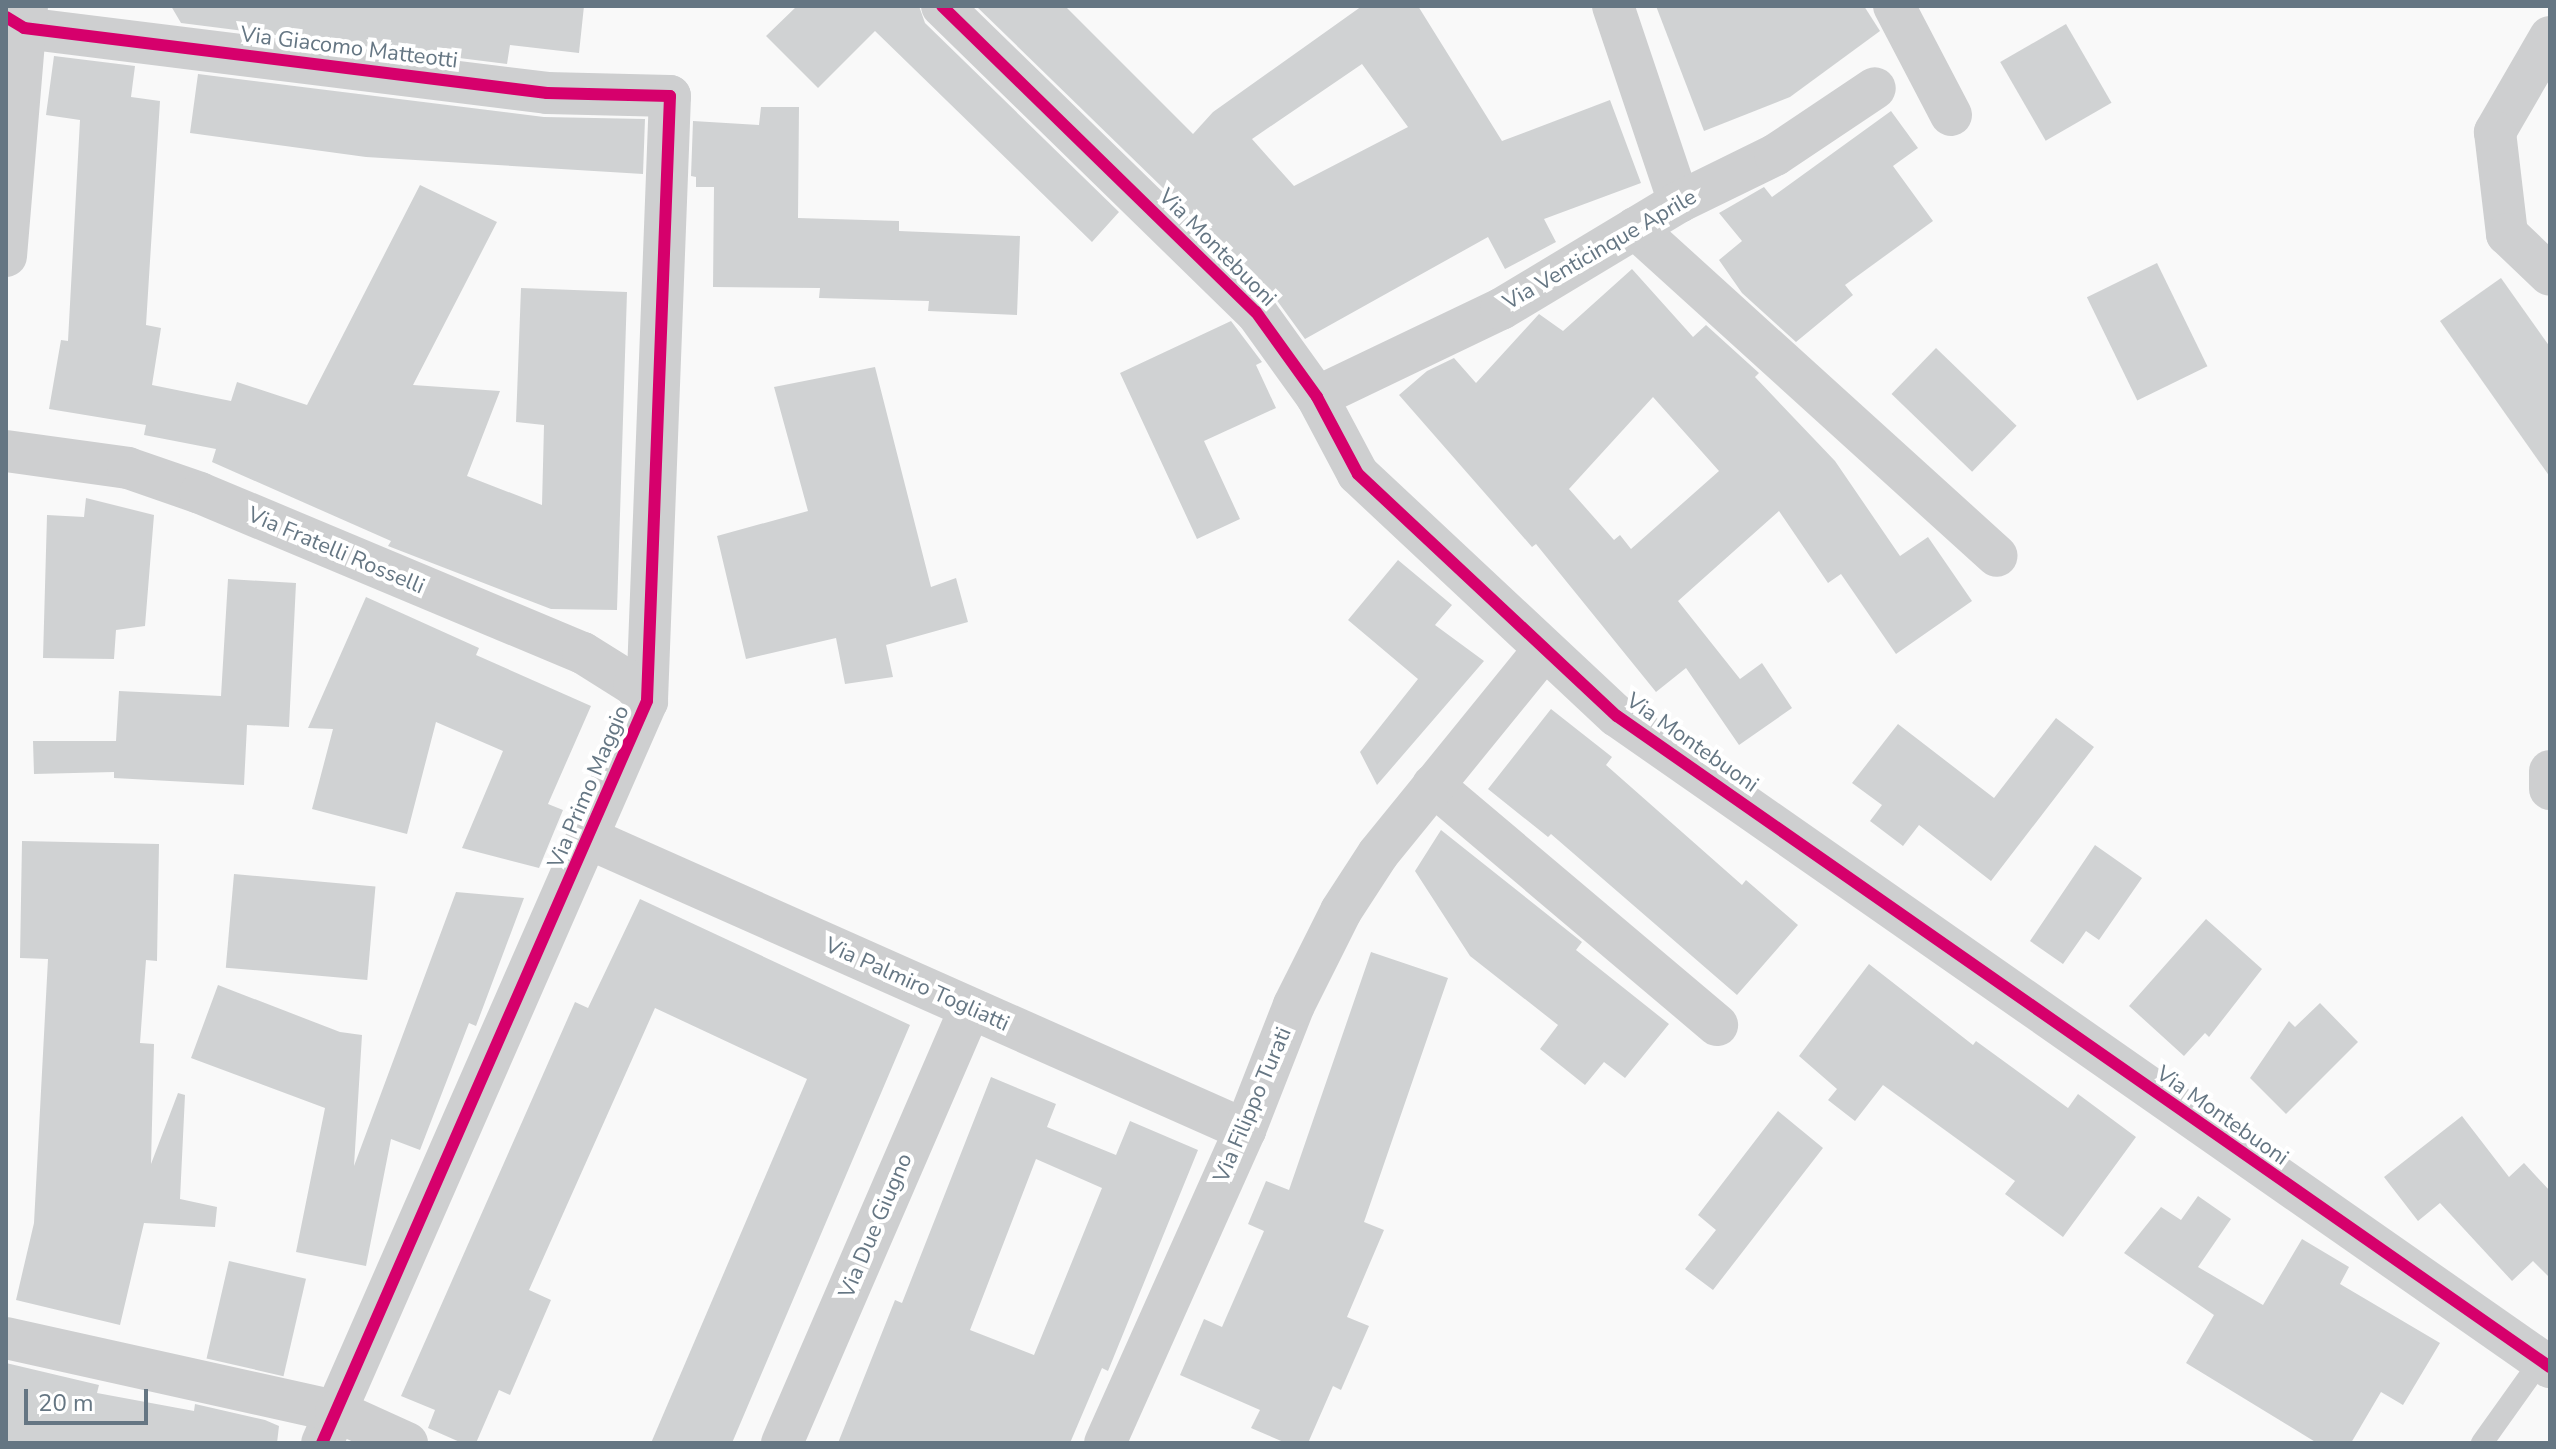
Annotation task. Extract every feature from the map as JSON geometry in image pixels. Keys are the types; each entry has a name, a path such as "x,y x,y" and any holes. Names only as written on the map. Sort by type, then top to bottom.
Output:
{"street":[{"name":"Via Montebuoni","path":"942,6 1256,312 1317,397 1358,474 1617,716 2545,1365"},
{"path":"1613,6 1679,202"},
{"path":"1894,6 1951,115"},
{"path":"6,256 19,17"},
{"name":"Via Giacomo Matteotti","path":"19,17 547,93 670,96"},
{"path":"2550,37 2495,132 2507,234 2550,275"},
{"name":"Via Venticinque Aprile","path":"1317,397 1501,309 1679,202 1775,155 1875,88"},
{"name":"Via Primo Maggio","path":"329,1427 590,839 647,701 670,96"},
{"path":"1635,228 1997,556"},
{"name":"Via Fratelli Rosselli","path":"6,451 128,468 200,493 583,653 634,685 647,701"},
{"name":"Via Filippo Turati","path":"1105,1443 1245,1130 1294,1005 1341,911 1433,785 1544,650"},
{"path":"2550,771 2550,789"},
{"path":"1433,785 1717,1025"},
{"name":"Via Palmiro Togliatti","path":"590,839 1245,1130"},
{"name":"Via Due Giugno","path":"782,1443 970,1009"},
{"path":"6,1338 329,1427 407,1443"}],"lane":[{"path":"2482,1443 2545,1365"}],"building":[{"path":"171,6 584,6 579,53 510,45 507,64 181,23"},
{"path":"797,6 919,6 925,23 1119,212 1092,242 875,31 818,88 766,36"},
{"path":"976,6 1065,6 1193,134 1213,112 1362,6 1418,6 1502,141 1610,100 1641,183 1544,219 1556,242 1505,269 1488,237 1305,339 1273,295","holes":["1362,64 1408,127 1294,186 1252,139"]},
{"path":"1656,6 1864,6 1880,31 1790,97 1704,131"},
{"path":"2066,24 2112,103 2046,141 2000,62"},
{"path":"54,56 135,66 131,97 160,101 146,325 161,328 152,385 231,401 237,382 307,405 420,185 497,222 413,385 500,391 467,476 542,505 544,425 516,422 521,288 627,292 617,610 551,609 388,546 391,541 212,462 216,449 144,435 146,425 49,409 61,340 68,341 80,120 46,115"},
{"path":"198,74 544,117 645,119 643,174 366,157 190,133"},
{"path":"761,107 799,107 798,218 899,221 899,231 1020,236 1017,315 928,311 929,301 819,298 820,288 713,287 714,187 696,187 696,177 691,176 693,121 759,125"},
{"path":"1891,111 1918,148 1893,166 1933,221 1845,285 1853,295 1796,342 1742,293 1719,260 1742,241 1719,213 1764,187 1772,197"},
{"path":"2157,263 2207,366 2137,401 2087,297"},
{"path":"1632,269 1693,337 1706,325 1759,373 1755,377 1835,461 1900,556 1928,537 1972,601 1896,654 1841,574 1828,583 1779,511 1678,601 1740,679 1762,663 1792,708 1739,745 1686,668 1656,692 1536,544 1532,547 1399,395 1427,371 1454,358 1476,383 1539,314 1563,331","holes":["1653,397 1719,471 1631,549 1620,535 1614,540 1569,489"]},
{"path":"2501,278 2550,347 2550,477 2440,321"},
{"path":"1231,321 1262,362 1256,365 1276,408 1204,441 1240,519 1197,539 1120,373"},
{"path":"1936,348 2017,426 1972,472 1892,394"},
{"path":"875,367 931,587 956,578 968,622 886,645 893,677 845,684 836,638 746,659 717,536 808,511 774,387"},
{"path":"86,498 154,515 145,626 116,630 114,659 43,658 47,515 84,517"},
{"path":"1398,560 1452,605 1435,625 1484,661 1377,785 1360,752 1418,679 1348,620"},
{"path":"228,579 296,583 289,727 247,725 244,785 114,778 114,772 34,774 33,741 116,741 119,691 221,696"},
{"path":"366,597 479,648 476,655 591,706 548,804 563,810 539,868 462,848 503,751 436,722 407,834 312,809 333,729 308,728"},
{"path":"1551,709 1612,757 1606,765 1742,885 1746,880 1798,925 1737,995 1551,834 1548,837 1488,789"},
{"path":"2056,718 2094,747 1991,881 1919,825 1903,846 1870,821 1882,805 1852,783 1898,724 1994,798"},
{"path":"1441,830 1582,942 1576,950 1669,1024 1625,1078 1604,1062 1585,1085 1540,1049 1558,1025 1470,956 1415,871"},
{"path":"22,841 159,844 157,961 146,960 140,1043 154,1044 151,1164 178,1093 185,1095 180,1199 217,1207 215,1227 144,1223 120,1325 16,1300 34,1223 48,959 20,958"},
{"path":"2095,845 2142,878 2099,940 2086,931 2063,964 2030,941"},
{"path":"234,874 375,886 367,980 226,968"},
{"path":"456,892 524,898 476,1026 469,1023 420,1150 391,1139 366,1266 296,1252 325,1108 191,1058 218,985 340,1032 362,1035 354,1166"},
{"path":"640,899 910,1025 732,1443 651,1443 807,1079 655,1008 529,1290 551,1300 510,1395 499,1390 476,1443 462,1443 428,1428 435,1410 401,1396 575,1002 588,1008"},
{"path":"2206,919 2262,969 2209,1037 2205,1033 2184,1056 2129,1006"},
{"path":"1371,952 1448,978 1364,1222 1384,1230 1347,1317 1369,1326 1341,1390 1333,1386 1308,1443 1286,1443 1251,1428 1260,1410 1180,1375 1204,1319 1222,1327 1264,1231 1248,1224 1266,1181 1289,1190"},
{"path":"1869,964 1973,1045 1976,1041 2068,1108 2078,1094 2136,1137 2063,1237 2005,1194 2015,1181 1883,1085 1855,1121 1828,1100 1837,1089 1799,1056"},
{"path":"2320,1003 2358,1042 2286,1114 2250,1078 2289,1021 2295,1027"},
{"path":"991,1077 1056,1104 1047,1127 1116,1155 1130,1121 1198,1150 1108,1371 1102,1368 1070,1443 838,1443 895,1300 902,1303","holes":["1036,1159 1102,1188 1034,1355 970,1330"]},
{"path":"1778,1111 1823,1148 1713,1290 1685,1269 1716,1230 1698,1215"},
{"path":"2462,1116 2509,1177 2524,1163 2550,1191 2550,1278 2533,1261 2512,1281 2440,1203 2418,1221 2384,1177"},
{"path":"2198,1196 2231,1219 2198,1267 2263,1305 2302,1239 2349,1267 2340,1284 2440,1343 2403,1405 2381,1392 2351,1443 2317,1443 2186,1363 2214,1315 2124,1253 2161,1207 2181,1220"},
{"path":"229,1261 306,1279 283,1376 207,1358"},
{"path":"6,1363 99,1385 97,1393 194,1411 195,1404 265,1420 279,1426 277,1443 6,1443"}],"cycle path":[{"path":"942,6 1256,312 1317,397 1358,474 1617,716 2550,1367"},
{"path":"6,17 24,28 547,93 670,96 647,701 322,1443"}]}
